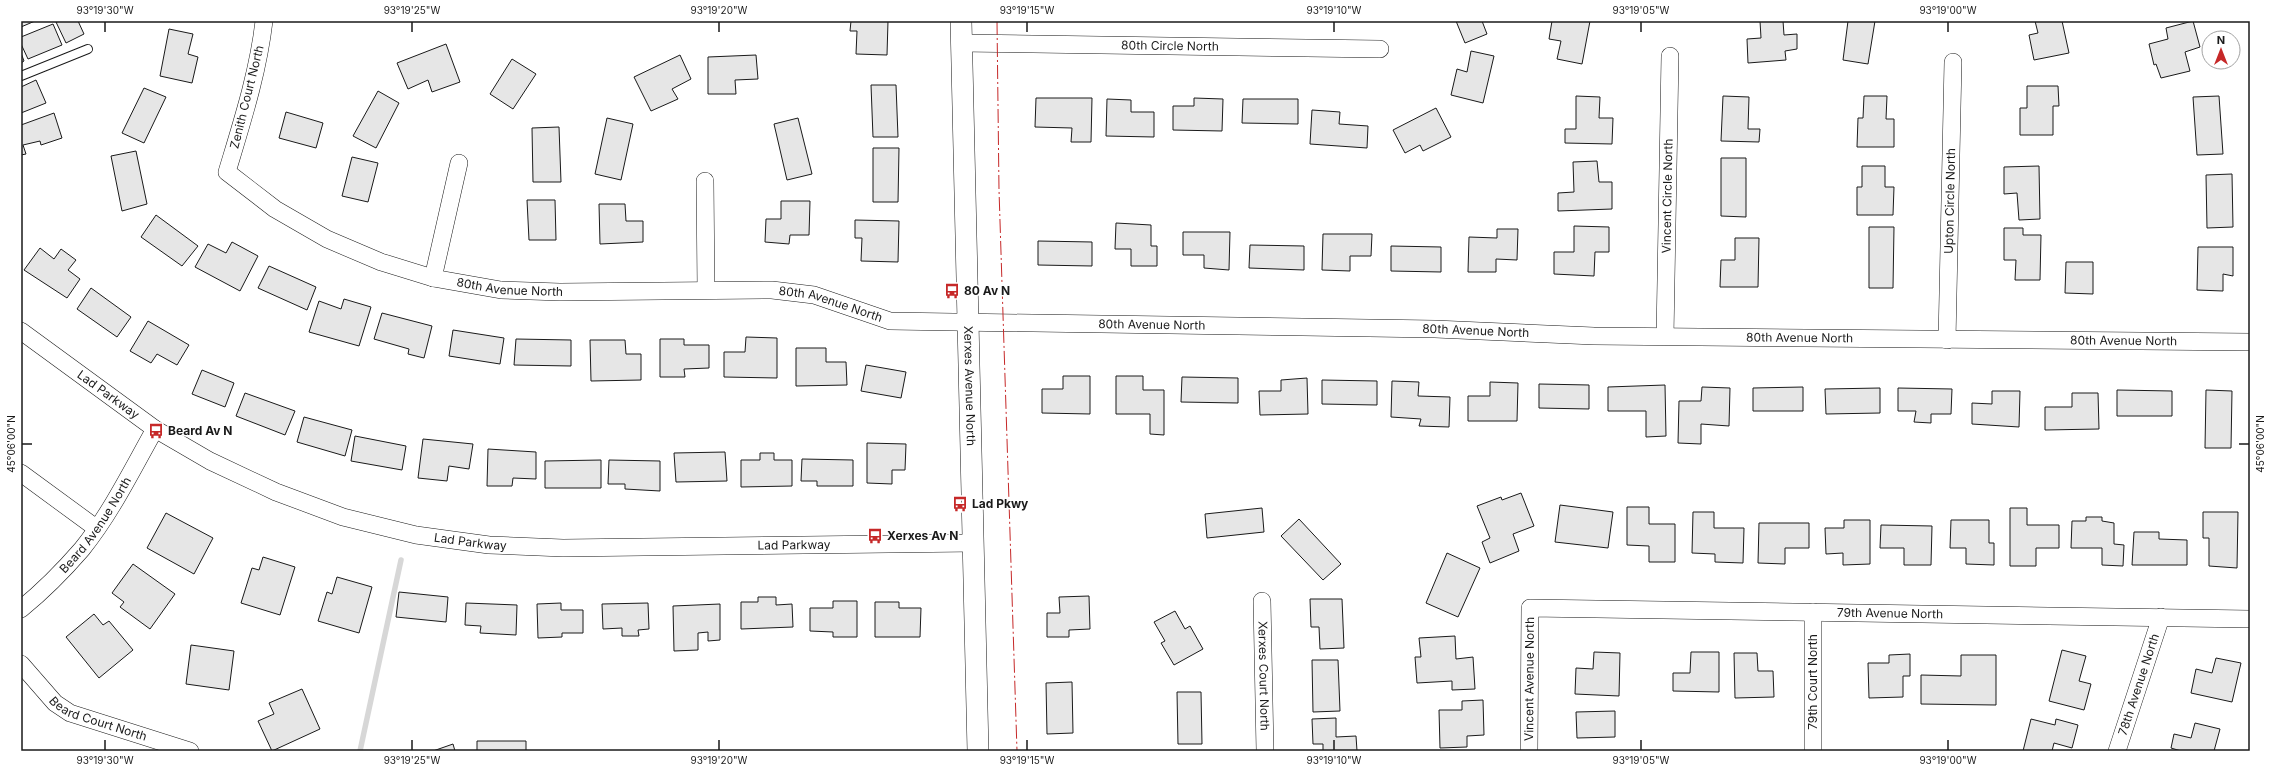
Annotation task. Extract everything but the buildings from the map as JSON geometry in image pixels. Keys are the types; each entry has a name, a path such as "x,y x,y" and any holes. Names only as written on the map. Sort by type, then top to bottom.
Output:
{"street":[{"name":"Zenith Court North","path":"227,172 249,97 261,46 264,21"},
{"name":"Xerxes Avenue North","path":"961,21 978,751"},
{"name":"80th Circle North","path":"961,43 1380,49"},
{"name":"Vincent Circle North","path":"1665,336 1670,56"},
{"name":"Upton Circle North","path":"1947,340 1953,62"},
{"path":"433,278 459,162"},
{"name":"80th Avenue North","path":"227,172 275,209 327,239 381,262 433,278 501,290 560,292 772,290 814,295 890,321 968,320 1427,329 1594,336 2250,342"},
{"path":"705,181 706,290"},
{"name":"Lad Parkway","path":"21,331 155,429 210,461 276,492 343,517 416,535 489,545 563,548 973,543"},
{"name":"Beard Avenue North","path":"21,609 48,585 82,548 114,502 155,429"},
{"path":"21,474 96,528"},
{"name":"Xerxes Court North","path":"1262,601 1265,751"},
{"name":"79th Avenue North","path":"1530,608 2250,619"},
{"name":"Vincent Avenue North","path":"1529,751 1530,608"},
{"name":"79th Court North","path":"1813,612 1813,751"},
{"name":"78th Avenue North","path":"2117,751 2161,618"},
{"name":"Beard Court North","path":"21,664 55,703 70,713 190,751"}],"lane":[{"path":"21,76 88,48"}],"waterway":[{"path":"360,751 401,560"}],"power":[{"path":"997,21 999,190 1017,751"}],"place":[{"name":"80 Av N","path":"952,291"},
{"name":"Beard Av N","path":"156,431"},
{"name":"Lad Pkwy","path":"960,504"},
{"name":"Xerxes Av N","path":"875,536"}]}
